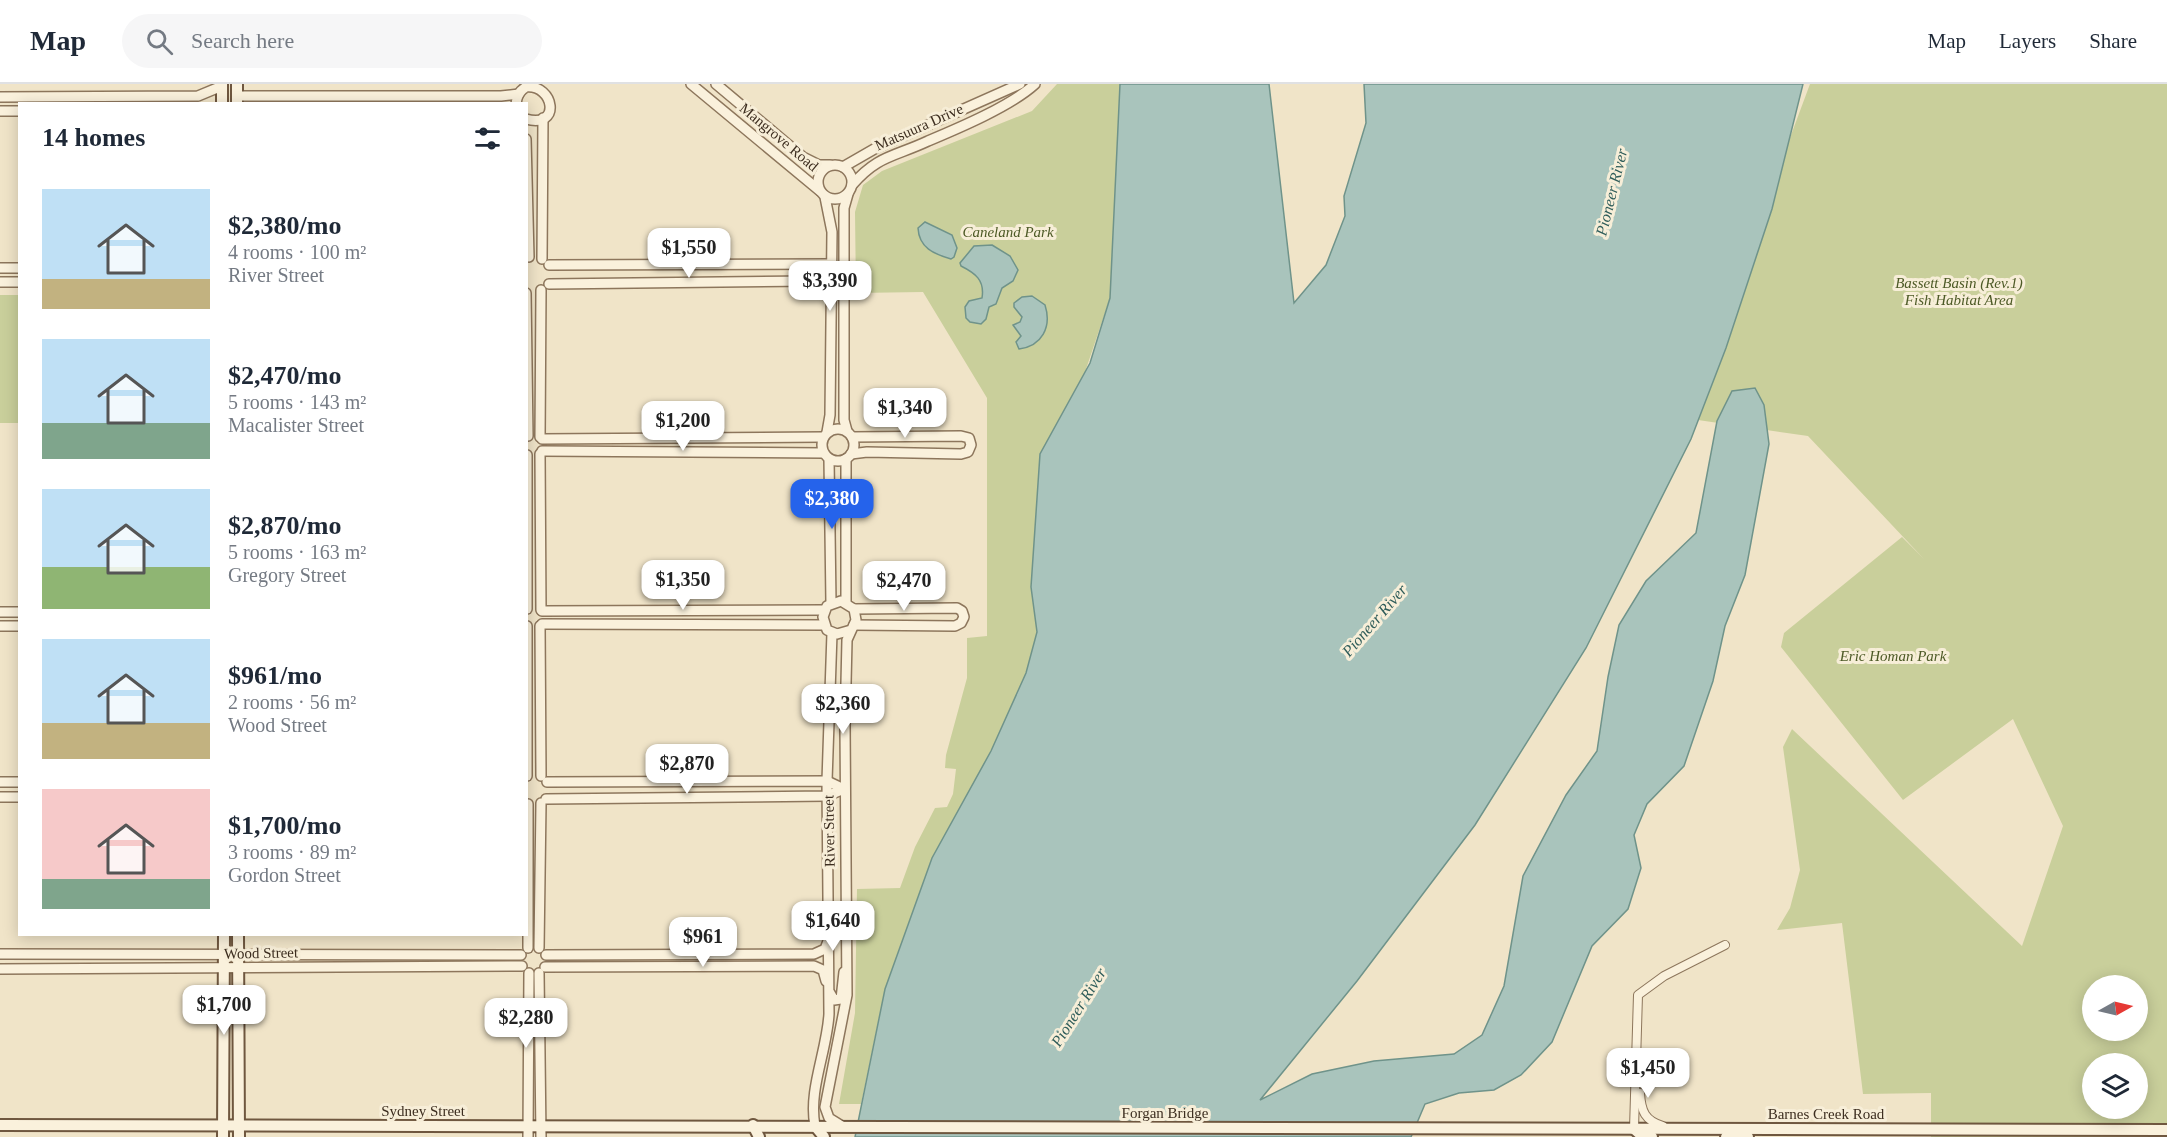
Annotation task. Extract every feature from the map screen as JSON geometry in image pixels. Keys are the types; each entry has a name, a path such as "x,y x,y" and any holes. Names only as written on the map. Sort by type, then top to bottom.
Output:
{"main road":[{"path":"235,101 237,84"},
{"path":"222,85 222,102"},
{"path":"223,1131 224,936"},
{"path":"238,936 239,1131"},
{"name":"Sydney Street","path":"0,1125 223,1131 541,1131 753,1125 845,1127"},
{"path":"753,1125 759,1137"},
{"path":"815,1126 824,1137"},
{"name":"Forgan Bridge","path":"845,1127 1484,1129"},
{"name":"Barnes Creek Road","path":"1484,1129 2167,1130"},
{"path":"1634,1129 1643,1136 1652,1137"},
{"path":"1776,1129 1807,1135 1894,1137"},
{"path":"1726,1137 1748,1137"}],"street":[{"name":"Mangrove Road","path":"691,84 822,194"},
{"name":"Mangrove Road","path":"716,84 803,157 819,165 830,165"},
{"name":"Matsuura Drive","path":"843,167 876,148 1020,84"},
{"name":"Matsuura Drive","path":"850,190 874,163 961,125 1020,96 1035,84"},
{"path":"0,97 134,100 204,96 222,85"},
{"path":"235,101 501,96 521,92 534,85 542,86 549,94 551,104 543,118 540,135 546,262 551,274 549,284"},
{"path":"0,111 18,111"},
{"path":"528,119 543,118"},
{"path":"528,625 824,625 832,633 842,634 853,628 955,626 961,623 964,617 962,611 957,608 854,609 846,602 848,457 854,446 844,420 844,208 850,190 851,175 843,167 830,165 819,176 822,194 831,220 830,415 825,435 828,606 824,625"},
{"path":"822,194 834,200 850,190"},
{"path":"528,258 546,262 831,264"},
{"path":"0,268 18,268"},
{"path":"528,291 541,290 549,284 811,281 830,286"},
{"path":"0,282 18,282"},
{"path":"528,1131 534,970 543,951 544,801 549,791 544,779 541,625 544,616 541,610 541,290"},
{"path":"528,436 541,438 825,435 837,429 849,434 961,436 969,438 971,445 968,452 961,454 867,452 837,461 826,456 541,453 534,457 528,455"},
{"path":"528,609 828,606 846,602"},
{"path":"853,628 854,609"},
{"path":"906,610 906,626"},
{"path":"0,612 18,612"},
{"path":"0,626 18,626"},
{"name":"River Street","path":"845,1127 831,1120 825,1107 847,1001 844,789 847,640 853,628"},
{"name":"River Street","path":"815,1126 813,1106 827,1041 829,990 827,781 832,633"},
{"path":"528,776 544,779 827,781 844,789"},
{"path":"801,781 806,789 801,796"},
{"path":"0,782 18,782"},
{"path":"528,803 827,796 844,789"},
{"path":"0,797 18,797"},
{"path":"543,951 604,955 816,954 826,947 829,935"},
{"path":"525,936 525,951 534,970 541,1131"},
{"path":"1634,1129 1638,994 1664,976 1725,945"},
{"name":"Wood Street","path":"0,954 238,955 543,951"},
{"path":"634,954 635,967"},
{"path":"680,954 680,966"},
{"path":"737,954 737,966"},
{"path":"604,955 604,966"},
{"name":"Wood Street","path":"0,969 534,970 604,966 817,966 823,970 829,990"},
{"path":"829,990 834,1000 841,999 841,981 847,967"},
{"path":"1637,1068 1644,1114 1659,1125 1680,1129"}],"green space":[{"name":"Caneland Park","path":"1057,84 1120,84 1110,298 1085,372 1040,454 1031,587 1037,632 1026,673 991,751 932,858 885,989 861,1104 839,1104 855,1013 857,889 900,888 915,847 935,808 947,807 953,794 956,769 945,768 946,755 967,678 967,638 987,636 987,398 923,292 856,293 855,212 863,185 882,171 1032,111"},
{"name":"Bassett Basin (Rev.1) Fish Habitat Area","path":"1810,84 2167,84 2167,1137 1931,1137 1931,1093 1863,1094 1842,923 1777,930 1790,908 1800,870 1783,747 1792,729 2022,946 2063,826 2013,719 1903,800 1781,647 1784,633 1902,537 1924,559 1808,436 1698,420 1772,186"},
{"path":"0,295 18,295 18,423 0,423"}],"water":[{"name":"Pioneer River","path":"1120,84 1269,84 1294,303 1326,265 1345,216 1344,196 1366,123 1364,84 1803,84 1772,209 1726,348 1691,439 1586,648 1475,825 1357,981 1260,1100 1312,1074 1374,1061 1454,1054 1482,1035 1504,986 1523,876 1566,795 1597,751 1608,677 1619,625 1646,581 1696,533 1717,421 1732,391 1755,388 1764,405 1769,444 1745,575 1725,626 1713,681 1684,766 1647,804 1634,835 1641,868 1628,909 1592,946 1552,1042 1521,1075 1494,1090 1459,1093 1425,1104 1411,1137 855,1137 885,989 932,858 991,751 1026,673 1037,632 1031,587 1040,454 1090,363 1110,298"},
{"path":"925,222 952,235 957,248 954,257 951,259 939,255 924,245 918,228"},
{"path":"992,245 1010,256 1018,270 1013,281 1002,288 996,304 989,307 986,319 981,324 970,322 966,318 965,307 969,301 982,298 982,286 978,278 960,263 974,246"},
{"path":"1032,296 1045,305 1046,328 1034,344 1019,349 1016,342 1021,336 1013,325 1020,322 1022,317 1014,307 1014,303 1022,297"}],"park label":[{"name":"Eric Homan Park","path":"1893,656"}]}
